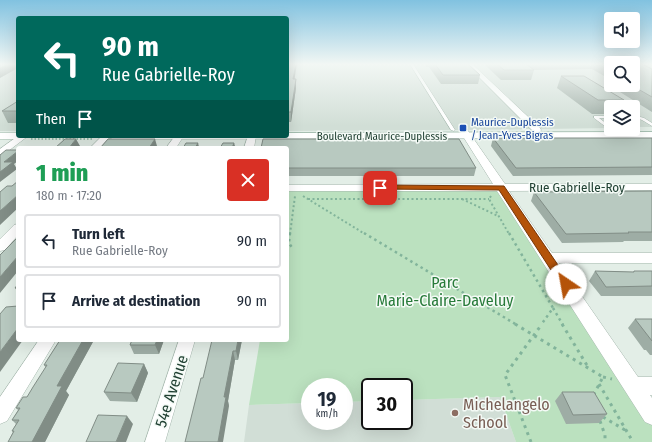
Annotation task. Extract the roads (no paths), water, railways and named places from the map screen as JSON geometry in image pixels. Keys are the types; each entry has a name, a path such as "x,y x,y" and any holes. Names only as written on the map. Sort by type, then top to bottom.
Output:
{"street":[{"path":"490,85 536,130"},
{"name":"Boulevard Maurice-Duplessis","path":"289,135 604,129"},
{"name":"Boulevard Maurice-Duplessis","path":"640,130 652,130"},
{"path":"0,131 16,134"},
{"name":"Boulevard Maurice-Duplessis","path":"289,131 652,135"},
{"path":"461,132 549,258 652,414"},
{"path":"0,136 16,135"},
{"path":"0,153 17,138"},
{"path":"98,146 107,138"},
{"name":"Rue Gabrielle-Roy","path":"289,188 652,187"},
{"path":"0,247 16,230"},
{"path":"549,258 652,258"},
{"path":"0,414 47,342"},
{"name":"54e Avenue","path":"154,442 186,342"},
{"path":"633,386 652,386"}],"lane":[{"path":"426,85 461,132"},
{"path":"604,117 595,117 604,123"},
{"path":"640,119 652,125"}],"place":[{"name":"Maurice-Duplessis / Jean-Yves-Bigras","path":"463,128"},
{"name":"Michelangelo School","path":"455,413"}],"park label":[{"name":"Parc Marie-Claire-Daveluy","path":"445,291"}]}
